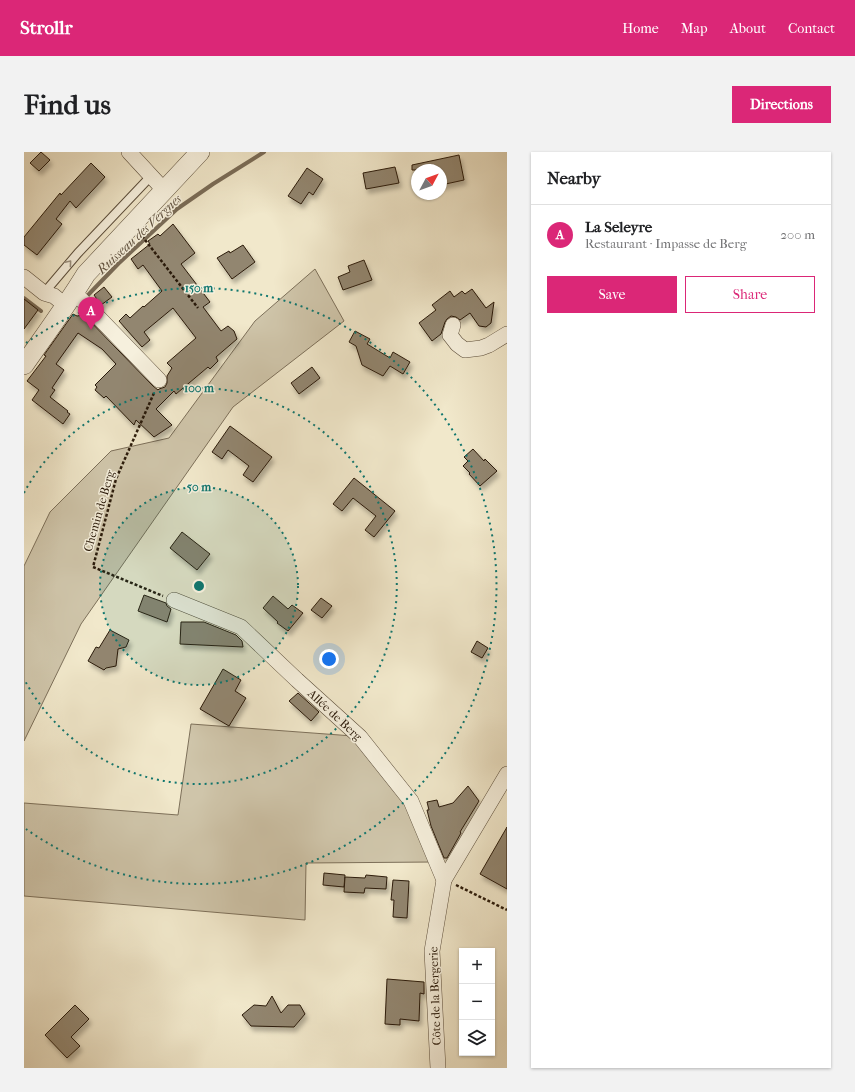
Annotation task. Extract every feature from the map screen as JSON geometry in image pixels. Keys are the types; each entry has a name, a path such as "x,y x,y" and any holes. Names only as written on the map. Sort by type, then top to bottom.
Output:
{"street":[{"path":"129,152 164,190"},
{"path":"24,365 86,274 200,152"},
{"path":"24,277 44,293 70,299 160,380"},
{"path":"453,325 450,335 457,344 465,350 481,348 489,345 507,334"},
{"name":"Allée de Berg","path":"174,600 241,627 297,680 360,736 411,801 444,880"},
{"name":"Côte de la Bergerie","path":"438,1068 432,951 444,880 507,774"}],"lane":[{"path":"44,293 78,253 151,176"}],"path":[{"path":"132,224 198,308"},
{"name":"Chemin de Berg","path":"160,380 116,479 93,567 174,600"},
{"path":"444,880 462,887 507,910"}],"shaded area":[{"path":"315,269 344,321 233,407 81,624 24,741 24,566 50,512 111,451 169,438 255,321"},
{"path":"191,724 353,736 408,806 433,862 306,863 305,920 24,896 24,803 178,815"}],"building":[{"path":"41,152 50,160 39,171 30,163"},
{"path":"459,155 464,180 447,184 447,164 417,164"},
{"path":"91,163 105,177 76,208 70,201 56,219 62,224 37,255 24,245 24,237 60,193 61,195"},
{"path":"395,167 399,183 366,189 363,173"},
{"path":"307,168 323,179 313,195 309,192 301,204 288,196"},
{"path":"173,224 195,253 181,264 210,302 203,307 221,331 228,326 234,331 237,339 216,357 218,361 210,369 208,367 176,394 174,391 156,409 172,425 154,437 136,420 134,425 106,396 104,398 95,390 97,387 95,385 116,364 102,349 78,333 56,364 64,370 52,388 55,390 50,397 70,414 63,424 32,400 39,390 27,381 46,356 44,355 73,314 77,316 84,315 158,390 165,387 167,383 167,376 172,368 167,363 196,338 173,308 144,332 150,340 142,347 119,321 126,314 130,318 162,291 143,265 138,269 131,259 150,244 148,241 158,234 160,236"},
{"path":"243,245 255,262 232,279 217,258 229,251 230,253"},
{"path":"364,260 372,280 343,290 338,277 350,272 348,266"},
{"path":"104,287 112,297 101,305 94,295"},
{"path":"472,289 486,308 494,302 491,323 486,327 479,326 470,313 460,320 451,316 445,322 441,334 432,341 419,323 436,310 432,305 450,291 454,297 462,291 465,294"},
{"path":"24,299 38,310 24,329"},
{"path":"355,331 370,339 367,344 390,358 393,352 410,362 403,374 390,366 383,376 362,365 356,346 349,342"},
{"path":"312,367 320,378 299,394 291,383"},
{"path":"230,426 272,457 253,482 243,475 249,466 228,450 222,459 212,452"},
{"path":"473,449 484,461 485,459 497,471 480,486 463,466 468,461 464,457"},
{"path":"354,478 395,511 374,537 365,530 376,516 353,498 342,511 333,504"},
{"path":"182,532 210,554 197,570 170,548"},
{"path":"144,595 166,603 171,609 167,622 138,611"},
{"path":"273,596 288,609 292,605 303,613 288,631 277,623 278,622 263,608"},
{"path":"321,598 332,606 322,618 311,610"},
{"path":"181,622 204,622 236,635 242,641 243,647 180,644"},
{"path":"110,630 129,640 126,647 118,649 116,666 106,668 104,670 88,661 96,647 99,648"},
{"path":"477,641 488,648 482,658 471,652"},
{"path":"223,669 241,680 235,691 246,698 229,726 200,709"},
{"path":"298,693 319,712 311,721 289,701"},
{"path":"468,786 479,801 460,832 461,833 447,858 444,858 431,826 427,810 429,810 427,802 437,800 439,807 453,803"},
{"path":"507,827 507,889 480,874"},
{"path":"324,873 345,875 344,887 323,885"},
{"path":"366,875 387,877 386,889 365,888 364,893 344,892 345,877 365,878"},
{"path":"393,880 409,881 407,918 393,917 394,900 391,900"},
{"path":"387,979 424,982 424,994 420,993 419,1021 400,1019 400,1025 385,1024"},
{"path":"272,996 281,1013 288,1005 300,1005 305,1014 294,1027 251,1026 242,1015 254,1005 266,1006"},
{"path":"75,1005 89,1019 71,1037 80,1046 67,1058 45,1035"}],"waterway":[{"name":"Ruisseau des Vergnes","path":"89,294 118,264 177,209 264,152"},
{"name":"Ruisseau des Vergnes","path":"24,298 41,311"}],"place":[{"name":"La Seleyre","path":"91,330"}]}
